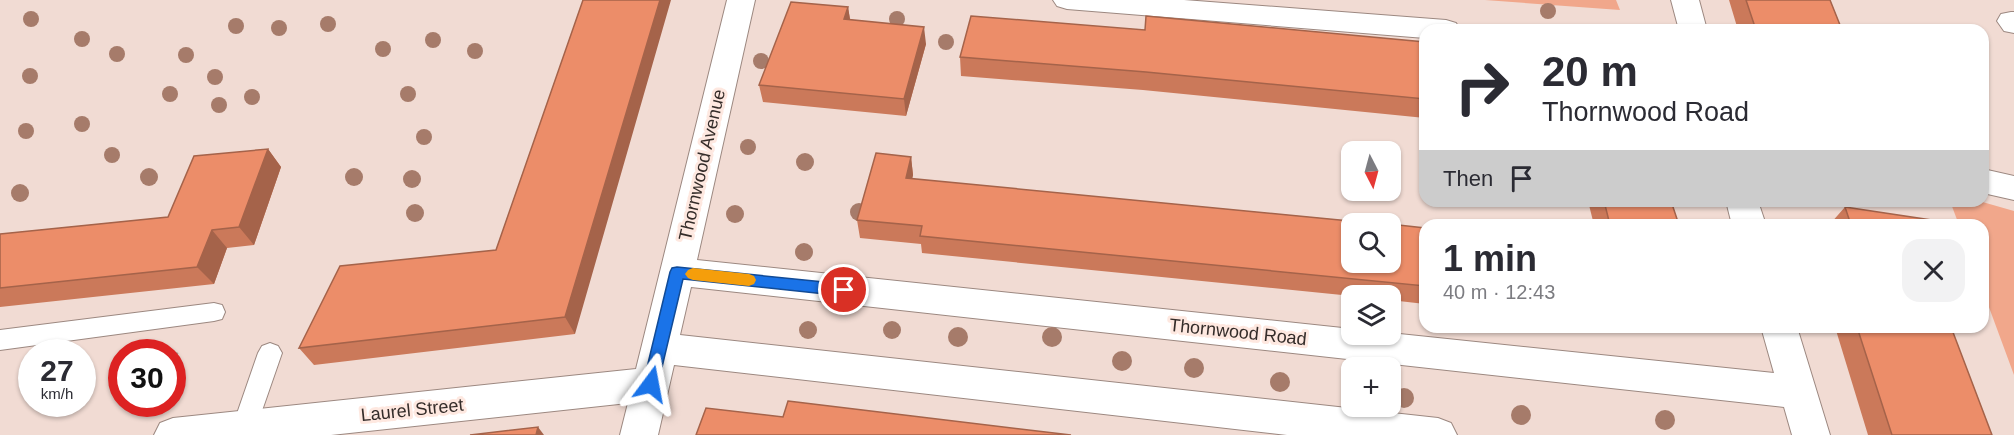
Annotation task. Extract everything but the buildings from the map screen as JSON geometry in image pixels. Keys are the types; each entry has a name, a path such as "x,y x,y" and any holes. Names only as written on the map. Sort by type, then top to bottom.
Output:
{"street":[{"name":"Thornwood Avenue","path":"639,435 741,0"},
{"path":"1067,0 1419,28"},
{"path":"1685,0 1691,24"},
{"path":"1989,182 2014,188"},
{"name":"Thornwood Road","path":"677,272 1798,392"},
{"path":"1781,333 1811,435"},
{"path":"659,348 1438,435"},
{"name":"Laurel Street","path":"173,435 651,384"}],"lane":[{"path":"2,344 214,312"},
{"path":"244,428 270,353"}],"shaded area":[{"path":"1485,0 1616,0 1620,10"},
{"path":"1989,204 2014,211 2014,375 1989,307 1989,219 1957,219 1952,207 1989,207"}],"slow traffic":[{"path":"693,274 749,280"}],"route":[{"path":"651,384 677,272 844,290"}]}
